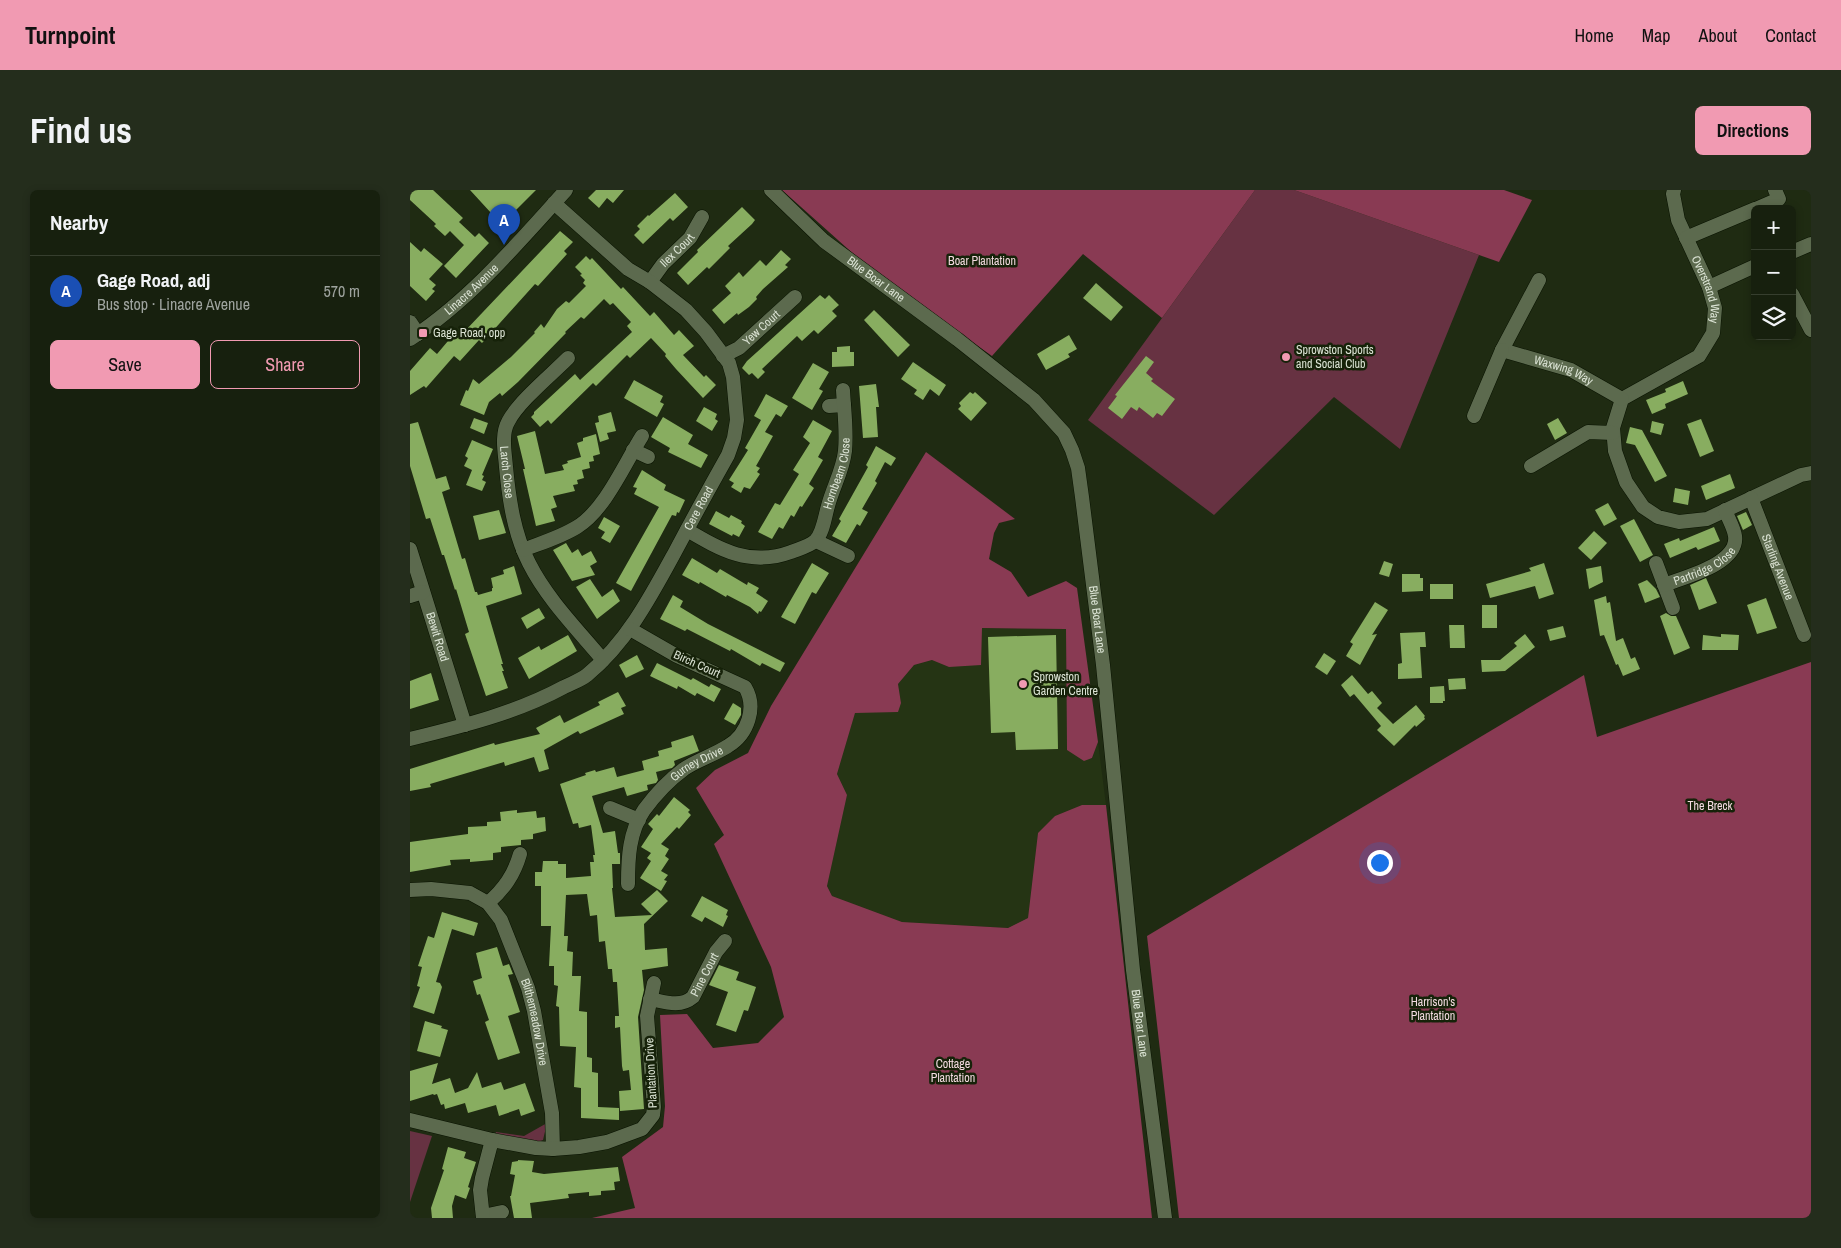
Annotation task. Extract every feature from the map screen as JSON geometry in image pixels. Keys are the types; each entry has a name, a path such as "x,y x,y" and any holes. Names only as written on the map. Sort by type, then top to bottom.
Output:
{"street":[{"name":"Linacre Avenue","path":"413,332 453,306 506,255 566,190"},
{"name":"Blue Boar Lane","path":"771,190 824,241 957,339 1034,400 1064,433 1072,450 1078,468 1103,664 1133,970 1165,1218"},
{"name":"Overstrand Way","path":"1622,399 1699,356 1713,333 1715,308 1710,286 1678,220 1673,194 1674,190"},
{"path":"1765,205 1779,199 1775,190"},
{"name":"Cere Road","path":"410,739 516,710 586,676 630,629 656,586 728,455 734,438 737,420 733,377 729,363 706,332 686,310 650,282 628,269 554,203"},
{"path":"1686,238 1751,211"},
{"name":"Ilex Court","path":"650,282 663,264 690,238 702,217"},
{"path":"1796,250 1811,244"},
{"path":"1710,286 1751,268"},
{"path":"1474,416 1502,350 1539,280"},
{"path":"1793,295 1811,330"},
{"name":"Yew Court","path":"723,356 739,348 795,297"},
{"name":"Waxwing Way","path":"1502,350 1571,370 1622,399"},
{"name":"Larch Close","path":"568,358 514,412 507,424 504,440 508,485 516,528 530,564 544,588 603,660"},
{"name":"Hornbeam Close","path":"816,540 840,476 845,452 843,390"},
{"path":"1622,399 1613,433 1615,451 1626,482 1643,507 1658,517 1679,522 1707,519 1811,473"},
{"path":"829,406 844,405"},
{"path":"1531,466 1588,432 1613,433"},
{"path":"523,550 578,527 593,513 642,436"},
{"path":"633,450 648,457"},
{"name":"Starling Avenue","path":"1751,498 1804,635"},
{"name":"Partridge Close","path":"1664,585 1718,563 1732,550 1735,534 1725,510"},
{"path":"687,530 722,550 741,556 763,558 783,555 816,540 848,556"},
{"name":"Bewit Road","path":"410,550 417,594 466,725"},
{"name":"Partridge Close","path":"1656,563 1674,608"},
{"name":"Birch Court","path":"630,629 677,656 745,687 750,696 752,708"},
{"name":"Gurney Drive","path":"628,884 632,836 648,805 672,778 686,768 730,745 742,732 750,719 752,708"},
{"path":"610,808 639,820"},
{"path":"488,904 502,891 511,878 520,854"},
{"name":"Blithemeadow Drive","path":"410,890 431,889 470,893 488,904 501,920 528,988 534,1011 552,1113 553,1149"},
{"name":"Pine Court","path":"650,999 678,1004 687,1002 693,997 716,952 725,941"},
{"name":"Plantation Drive","path":"410,1120 492,1140 553,1149 607,1142 642,1129 653,1115 654,1107 647,1016 654,983"},
{"path":"492,1140 480,1190 483,1217 502,1212"}],"shaded area":[{"name":"Sprowston Sports and Social Club","path":"1255,190 1294,190 1479,255 1400,449 1334,397 1214,515 1088,420"},
{"path":"982,628 1066,629 1067,750 1092,759 1098,742 1106,805 1082,805 1055,816 1038,833 1028,918 1008,928 902,922 832,896 827,885 847,795 837,774 855,712 901,703 898,684 914,665 933,660 949,667"},
{"path":"547,1123 543,1140 538,1142 495,1135 496,1132 524,1136"},
{"path":"410,1131 432,1136 410,1202"}],"green space":[{"name":"Boar Plantation","path":"782,190 1255,190 1162,318 1083,254 992,356 876,274"},
{"path":"1294,190 1504,190 1532,200 1499,262"},
{"name":"Cottage Plantation","path":"926,452 1015,519 999,523 994,533 989,559 1011,572 1028,597 1066,581 1077,588 1098,742 1092,758 1084,761 1067,750 1066,629 982,628 981,665 949,667 932,660 914,665 898,684 901,703 898,712 855,713 837,774 847,795 827,886 832,896 902,922 1008,928 1028,918 1038,833 1055,816 1082,805 1106,805 1152,1218 592,1218 635,1208 622,1157 663,1127 665,1106 660,1015 687,1014 713,1048 758,1043 784,1017 771,967 714,844 724,835 696,788 715,770 748,753 771,706"},
{"name":"Harrison's Plantation","path":"1811,662 1811,1218 1179,1218 1147,936 1584,675 1597,737"}],"building":[{"path":"410,190 433,190 463,218 459,222 475,237 479,233 489,243 456,278 444,266 464,245 450,231 445,236 434,226 436,224 410,200"},
{"path":"470,190 536,190 503,223 501,221 499,223"},
{"path":"596,190 624,190 613,203 607,198 599,208 588,198"},
{"path":"675,193 688,207 673,221 670,218 643,244 634,235 640,229 637,226"},
{"path":"742,207 755,220 728,246 730,248 709,269 707,267 688,285 677,273 698,252 697,250"},
{"path":"560,231 573,242 564,251 567,254 538,286 535,284 482,343 479,340 460,361 454,356 426,388 424,386 410,395 410,371 430,348 437,354 459,328 464,332"},
{"path":"410,242 421,252 424,248 443,264 429,279 436,285 432,289 435,291 426,301 410,286"},
{"path":"781,250 791,259 785,265 788,267 763,289 749,307 738,315 737,313 724,324 712,310 731,293 725,286 739,272 743,277 760,260 766,266"},
{"path":"586,256 590,260 592,258 621,289 623,287 650,316 654,312 674,335 679,330 694,346 683,355 704,377 706,375 716,385 703,398 651,338 630,358 627,355 596,386 593,383 551,424 548,420 540,427 531,417 534,412 575,374 580,380 632,332 627,326 631,322 613,303 610,305 604,299 584,319 581,317 565,332 518,382 502,396 500,393 489,402 484,415 460,405 473,379 479,384 511,357 535,333 541,324 544,328 557,309 566,301 569,303 586,286 583,283 585,280 580,275 582,274 575,267"},
{"path":"1096,283 1123,307 1111,321 1083,298"},
{"path":"820,295 825,299 829,295 839,305 832,311 837,316 818,334 814,330 802,341 797,336 762,369 765,372 758,379 752,373 749,375 742,368 747,361"},
{"path":"874,310 910,345 898,357 864,320"},
{"path":"1069,335 1077,349 1068,354 1070,357 1046,370 1037,354"},
{"path":"850,346 850,352 854,352 854,366 832,367 832,352 837,352 837,347"},
{"path":"1146,356 1154,362 1146,373 1153,379 1151,381 1175,399 1162,416 1157,413 1153,418 1139,407 1137,411 1131,407 1122,419 1108,408 1117,396 1115,395"},
{"path":"913,362 946,385 939,396 930,389 923,400 914,394 917,390 901,379"},
{"path":"813,363 829,372 819,389 823,391 812,410 792,398"},
{"path":"634,380 663,396 660,402 664,404 657,417 624,398"},
{"path":"1683,381 1688,394 1665,404 1666,408 1652,414 1646,400 1666,392 1665,389"},
{"path":"876,384 879,407 876,407 878,437 863,438 859,386"},
{"path":"970,392 973,394 975,392 987,403 971,421 958,409 961,406 959,403"},
{"path":"766,394 788,406 781,417 776,414 765,432 773,436 756,466 760,468 757,472 760,474 750,489 744,487 741,493 731,487 734,483 729,480 748,450 745,448 761,420 754,416"},
{"path":"704,407 717,414 715,419 718,421 712,431 696,421"},
{"path":"611,412 616,431 607,433 609,439 600,442 595,423 599,422 598,416"},
{"path":"663,417 693,435 688,444 708,455 701,468 668,452 670,448 651,437"},
{"path":"474,418 488,423 484,434 470,428"},
{"path":"1558,418 1567,433 1555,440 1547,424"},
{"path":"1701,419 1714,451 1700,457 1687,424"},
{"path":"813,420 832,431 818,457 823,460 809,484 814,488 794,517 791,515 783,529 779,527 772,539 758,532 775,503 780,505 799,474 793,470 810,443 803,437"},
{"path":"1652,421 1664,424 1661,435 1650,432"},
{"path":"418,422 436,479 446,476 450,489 442,492 462,559 465,558 475,592 478,595 492,591 491,578 504,574 503,570 514,566 522,594 486,606 508,688 486,696 465,634 469,632 456,589 430,518 426,519 410,466 410,424"},
{"path":"1630,427 1642,430 1667,476 1655,482 1635,445 1626,443"},
{"path":"535,431 545,474 564,470 562,465 568,463 567,461 581,457 577,443 583,441 583,438 596,434 600,454 593,456 594,461 589,462 590,468 582,470 584,478 577,480 578,484 573,485 575,491 553,496 557,507 551,509 555,521 536,526 517,436"},
{"path":"472,440 493,449 482,475 484,476 482,480 486,482 482,491 466,485 472,470 464,466 468,458 465,456"},
{"path":"876,446 896,458 891,466 885,462 875,481 877,483 862,509 868,512 860,526 857,524 846,543 832,536 841,521 839,519 868,467 866,465"},
{"path":"642,470 666,485 664,490 685,500 679,513 677,512 676,516 672,515 631,591 616,583 659,507 634,494 637,488 633,487"},
{"path":"1730,474 1735,488 1706,500 1701,486"},
{"path":"1675,488 1690,491 1688,505 1673,502"},
{"path":"1608,503 1617,519 1604,526 1595,510"},
{"path":"499,510 506,533 479,540 473,516"},
{"path":"716,511 729,518 731,515 742,521 741,523 745,526 739,537 733,534 732,536 709,524"},
{"path":"1746,512 1752,525 1743,530 1737,516"},
{"path":"604,517 620,526 610,543 601,538 605,532 598,528"},
{"path":"1634,519 1653,555 1640,562 1620,526"},
{"path":"1714,527 1720,541 1698,550 1696,547 1670,558 1664,544 1679,538 1680,541"},
{"path":"1594,531 1607,543 1591,560 1578,548"},
{"path":"566,543 572,553 578,549 582,556 591,551 597,562 590,566 595,575 572,581 553,550"},
{"path":"692,558 717,573 720,569 747,585 748,582 759,588 756,593 768,601 761,612 759,611 758,614 750,607 727,595 726,597 700,582 699,584 682,575"},
{"path":"1384,561 1393,564 1389,577 1379,574"},
{"path":"812,563 829,573 816,594 812,592 795,624 781,617"},
{"path":"1544,563 1554,594 1539,599 1535,586 1490,598 1486,584 1531,571 1529,568"},
{"path":"1601,566 1603,582 1589,589 1586,569"},
{"path":"1402,574 1420,574 1420,578 1423,578 1423,591 1402,592"},
{"path":"1706,578 1717,603 1699,610 1690,585"},
{"path":"590,579 602,597 613,589 620,601 597,619 576,587"},
{"path":"1647,580 1656,589 1660,597 1645,603 1638,584"},
{"path":"1430,584 1453,584 1453,599 1430,599"},
{"path":"673,595 683,601 680,607 708,624 785,663 780,672 762,663 760,666 731,649 730,651 687,629 685,631 660,619"},
{"path":"1606,596 1607,603 1610,602 1616,641 1623,638 1631,659 1635,657 1640,669 1623,676 1618,664 1616,665 1604,635 1600,636 1594,600"},
{"path":"1766,598 1777,628 1757,634 1747,605"},
{"path":"1375,602 1388,610 1372,635 1377,634 1360,665 1346,656 1353,644 1350,642"},
{"path":"1482,605 1497,605 1497,628 1482,628"},
{"path":"539,608 545,618 527,629 521,618"},
{"path":"1666,613 1676,616 1690,648 1674,655 1660,616"},
{"path":"1449,625 1464,625 1465,648 1450,648"},
{"path":"1563,626 1566,637 1550,641 1547,630"},
{"path":"1425,632 1426,647 1420,647 1422,678 1398,679 1398,664 1402,663 1400,633"},
{"path":"1525,634 1535,647 1505,671 1482,672 1481,660 1500,660 1517,646 1514,643"},
{"path":"1721,634 1739,635 1738,650 1702,650 1703,635 1721,637"},
{"path":"568,635 577,651 529,679 518,658 539,646 541,650"},
{"name":"Sprowston Garden Centre","path":"1056,635 1058,749 1016,750 1015,732 991,733 988,637"},
{"path":"1324,653 1336,661 1327,675 1315,667"},
{"path":"637,655 644,669 626,678 619,665"},
{"path":"657,663 691,680 693,678 709,687 711,684 721,689 714,702 697,693 695,696 678,686 677,689 650,676"},
{"path":"431,673 439,700 410,709 410,681"},
{"path":"1352,675 1368,694 1372,691 1382,703 1377,708 1393,724 1416,705 1425,716 1425,719 1416,727 1415,725 1394,746 1377,730 1381,726 1354,694 1350,697 1341,685"},
{"path":"1465,678 1466,689 1449,690 1448,679"},
{"path":"1444,686 1445,701 1443,703 1430,703 1430,687"},
{"path":"618,692 626,706 621,708 624,714 580,734 578,731 544,750 549,769 539,772 534,757 505,766 504,762 430,784 431,787 410,791 410,769 494,743 495,745 540,734 536,728 560,715 564,723 600,705 598,702"},
{"path":"733,703 741,708 741,715 735,725 724,719"},
{"path":"693,735 699,751 674,761 675,765 672,768 656,772 658,780 656,783 647,785 648,790 627,796 624,787 592,796 603,833 615,831 618,853 620,853 620,864 612,864 615,917 652,915 641,904 657,890 668,901 644,924 645,950 667,948 668,966 642,970 644,990 638,1017 644,1109 620,1111 619,1091 631,1090 629,1070 623,1071 622,1066 620,1027 615,1028 615,1016 619,1016 617,982 613,982 612,969 608,969 605,941 599,942 597,915 590,916 587,894 566,895 564,936 568,936 567,951 573,952 572,976 581,976 579,1011 587,1012 587,1057 592,1058 592,1072 598,1073 598,1107 619,1108 619,1120 581,1118 581,1088 574,1087 576,1047 560,1046 559,1007 556,1006 558,986 554,985 554,966 549,966 551,926 541,926 541,886 535,886 535,872 542,872 543,861 558,861 558,864 566,864 566,878 591,876 590,862 594,862 593,855 595,855 591,825 579,828 578,823 573,824 560,784 595,770 596,772 614,767 617,777 644,770 642,761 659,756 658,751 672,747 671,742"},
{"path":"674,797 690,810 688,812 691,815 679,829 677,827 661,844 669,849 665,856 669,859 661,871 668,875 664,880 667,881 661,891 640,878 651,861 647,858 651,853 641,847 653,829 648,824 657,814 659,816"},
{"path":"517,810 517,813 536,811 537,818 545,817 546,831 533,834 533,839 521,840 521,845 501,847 501,852 493,853 493,860 470,862 470,859 450,860 451,865 410,872 410,842 468,834 468,827 487,826 487,822 501,821 500,812"},
{"path":"702,896 728,910 726,915 728,916 723,927 705,917 702,922 691,916"},
{"path":"442,912 478,923 474,936 452,929 436,982 440,983 442,987 434,1014 413,1007 420,987 417,986 422,967 418,966 428,936 434,938"},
{"path":"497,947 503,966 509,964 513,974 508,975 520,1012 508,1016 520,1053 498,1060 485,1022 489,1020 480,994 477,995 473,981 482,978 476,953"},
{"path":"719,965 739,972 736,980 756,987 748,1011 744,1010 736,1032 716,1025 728,992 709,985"},
{"path":"425,1021 442,1026 441,1028 448,1030 440,1057 417,1051"},
{"path":"438,1063 432,1084 450,1078 455,1093 468,1088 477,1072 482,1088 501,1082 504,1090 525,1083 535,1111 521,1116 519,1109 499,1116 496,1105 468,1113 465,1103 445,1109 444,1104 441,1105 437,1094 410,1101 410,1071"},
{"path":"448,1147 466,1152 464,1158 476,1162 466,1199 455,1195 452,1206 453,1218 432,1218 431,1208 444,1170 442,1169"},
{"path":"518,1160 534,1161 532,1172 544,1174 618,1167 620,1181 614,1182 615,1190 601,1191 601,1195 589,1196 589,1192 568,1194 569,1198 530,1203 532,1218 514,1218 510,1196 515,1175 510,1174 512,1162"}],"place":[{"name":"Gage Road, adj","path":"504,245"},
{"name":"Gage Road, opp","path":"423,333"},
{"name":"Sprowston Sports and Social Club","path":"1286,357"},
{"name":"Sprowston Garden Centre","path":"1023,684"}],"park label":[{"name":"The Breck","path":"1710,806"}]}
